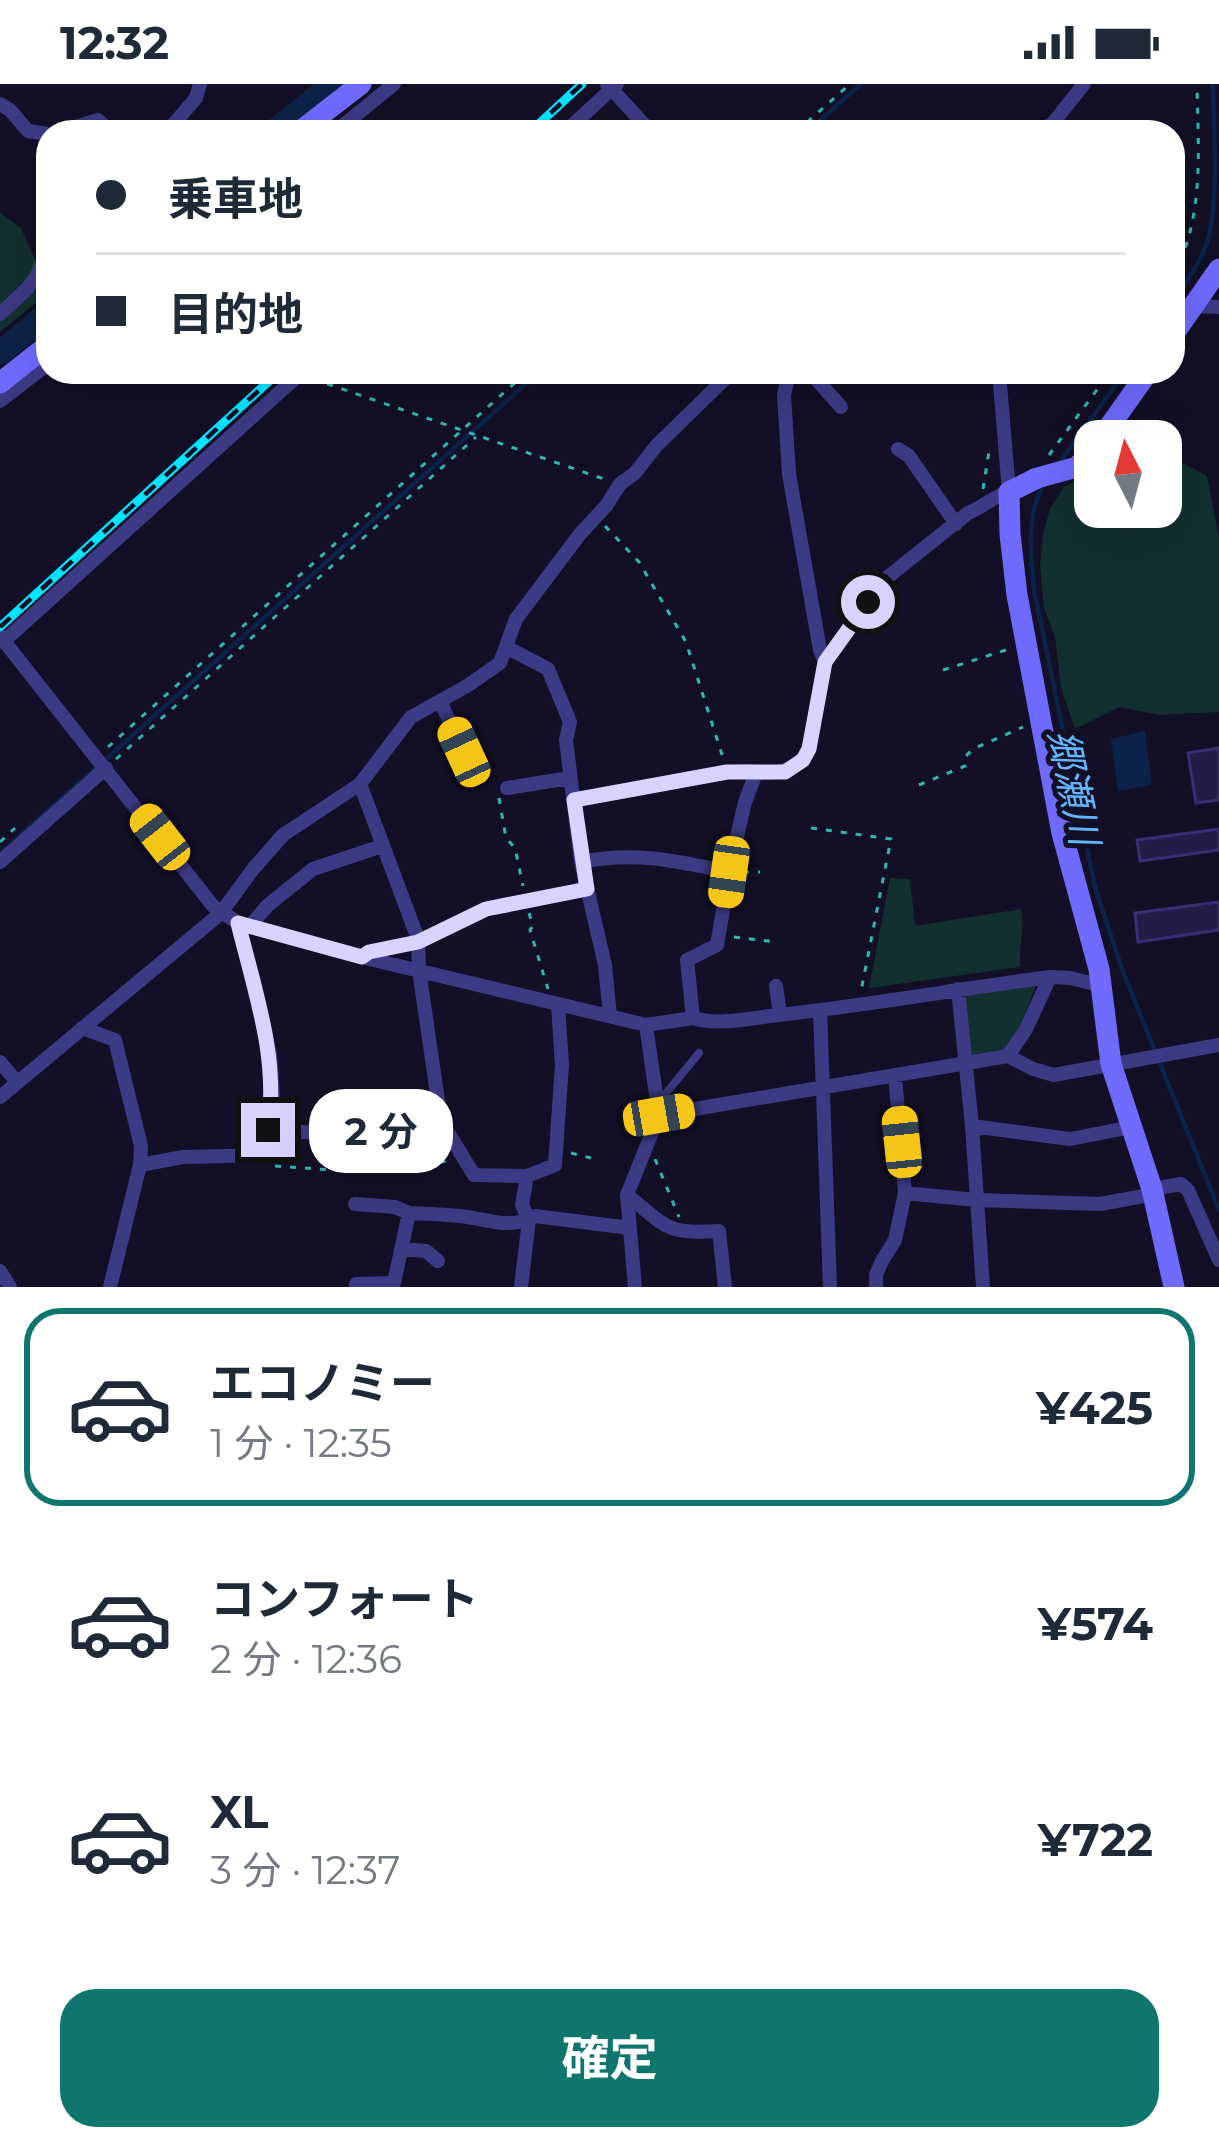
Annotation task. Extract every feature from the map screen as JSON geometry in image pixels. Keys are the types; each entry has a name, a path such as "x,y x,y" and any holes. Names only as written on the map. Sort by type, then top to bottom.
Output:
{"main road":[{"path":"314,120 361,84"},
{"path":"1185,317 1219,268"},
{"path":"0,383 36,354"},
{"path":"1114,420 1140,384"},
{"path":"1074,468 1037,478 992,501 1010,534 1062,833 1099,969 1111,1064 1153,1191 1174,1287"}],"street":[{"path":"177,120 196,98 200,84"},
{"path":"350,120 394,84"},
{"path":"1055,120 1084,84"},
{"path":"577,120 612,86 641,120"},
{"path":"0,104 28,131 36,132"},
{"path":"0,314 36,276"},
{"path":"1192,307 1219,307"},
{"path":"0,401 36,373"},
{"path":"289,384 2,639 221,913 244,924 362,957 646,1025 780,1015 1049,977 1100,985"},
{"path":"0,1096 221,913 283,835 360,784 411,717 500,663 516,619 548,573 620,484 720,384"},
{"path":"787,384 789,474 825,662"},
{"path":"823,384 841,407"},
{"path":"574,800 727,772 785,772 803,760 825,662 884,580 968,513 992,501 1004,431 1000,384"},
{"path":"898,449 909,456 956,524"},
{"path":"506,647 548,669 570,722 566,740 581,862 610,1016"},
{"path":"440,701 464,752"},
{"path":"0,862 101,762"},
{"path":"693,1018 687,960 717,945 729,870 756,773"},
{"path":"506,788 570,778"},
{"path":"360,784 418,942 441,1121 474,1175 527,1176 555,1165 562,1065 558,1005"},
{"path":"244,924 314,869 382,846"},
{"path":"581,862 612,855 653,856 729,870"},
{"path":"362,957 418,942 486,909 587,889"},
{"path":"140,1165 183,1157 264,1155 273,1099 270,1054 244,924"},
{"path":"1008,1056 1049,977"},
{"path":"776,986 780,1015"},
{"path":"958,989 983,1287"},
{"path":"820,1010 830,1287"},
{"path":"635,1287 627,1195 658,1109 646,1025"},
{"path":"82,1028 115,1040 142,1146 110,1287"},
{"path":"658,1109 1008,1056 1054,1075 1219,1045"},
{"path":"0,1062 17,1082"},
{"path":"876,1287 876,1275 895,1240 905,1193 895,1076"},
{"path":"972,1126 1070,1139 1132,1127"},
{"path":"268,1130 319,1133"},
{"path":"521,1287 529,1220 522,1204 527,1176"},
{"path":"905,1193 1100,1204 1181,1184 1219,1260"},
{"path":"627,1195 668,1228 685,1233 718,1231 725,1287"},
{"path":"355,1204 466,1216 500,1225 535,1216 630,1228"},
{"path":"356,1287 394,1282 409,1213"},
{"path":"401,1249 426,1251 437,1261"},
{"path":"0,1271 10,1287"}],"lane":[{"path":"658,1109 699,1053"}],"path":[{"path":"810,120 850,84"},
{"path":"1185,246 1198,166 1197,84"},
{"path":"331,384 620,484"},
{"path":"101,762 514,384"},
{"path":"1037,478 1101,384"},
{"path":"992,501 982,490 987,460 991,441 1004,431"},
{"path":"101,762 476,436"},
{"path":"596,516 639,562 686,642 727,772"},
{"path":"944,670 1027,642"},
{"path":"919,785 965,766 973,748 1042,723"},
{"path":"0,842 16,828"},
{"path":"812,828 891,839 860,986 862,1005"},
{"path":"729,870 760,872"},
{"path":"720,936 777,942"},
{"path":"648,1141 685,1233"},
{"path":"264,1155 267,1166 332,1171 464,1160"},
{"path":"557,1155 591,1157"}],"green space":[{"path":"0,213 21,228 36,261 36,303 0,332"},
{"path":"1182,462 1207,476 1219,537 1219,712 1159,715 1119,707 1075,729 1061,688 1040,566 1050,509 1063,488 1074,481 1074,528 1182,528"},
{"path":"890,878 910,879 915,926 1021,909 1020,967 869,988"},
{"path":"1036,985 1021,1024 1004,1050 970,1055 965,994"}],"water":[{"path":"1145,731 1152,785 1118,791 1111,739"}],"building":[{"path":"1219,748 1219,800 1196,803 1188,753"},
{"path":"1219,829 1219,850 1140,861 1137,840"},
{"path":"1219,902 1219,930 1138,942 1135,913"}],"waterway":[{"name":"郷瀬川","path":"288,120 333,84"},
{"path":"820,120 861,84"},
{"name":"郷瀬川","path":"1185,283 1209,236 1212,218 1213,84"},
{"name":"郷瀬川","path":"0,353 36,323"},
{"path":"105,760 526,384"},
{"name":"郷瀬川","path":"1060,462 1116,384"},
{"name":"郷瀬川","path":"1043,486 1032,523 1034,590 1095,887 1122,969 1219,1210"},
{"path":"0,853 96,768"}],"railway":[{"path":"543,120 582,84"},
{"path":"0,627 266,384"}],"route":[{"path":"268,1130 273,1099 270,1054 238,923 362,957 418,942 486,909 587,889 574,800 727,772 785,772 803,760 825,662 868,602"}]}
